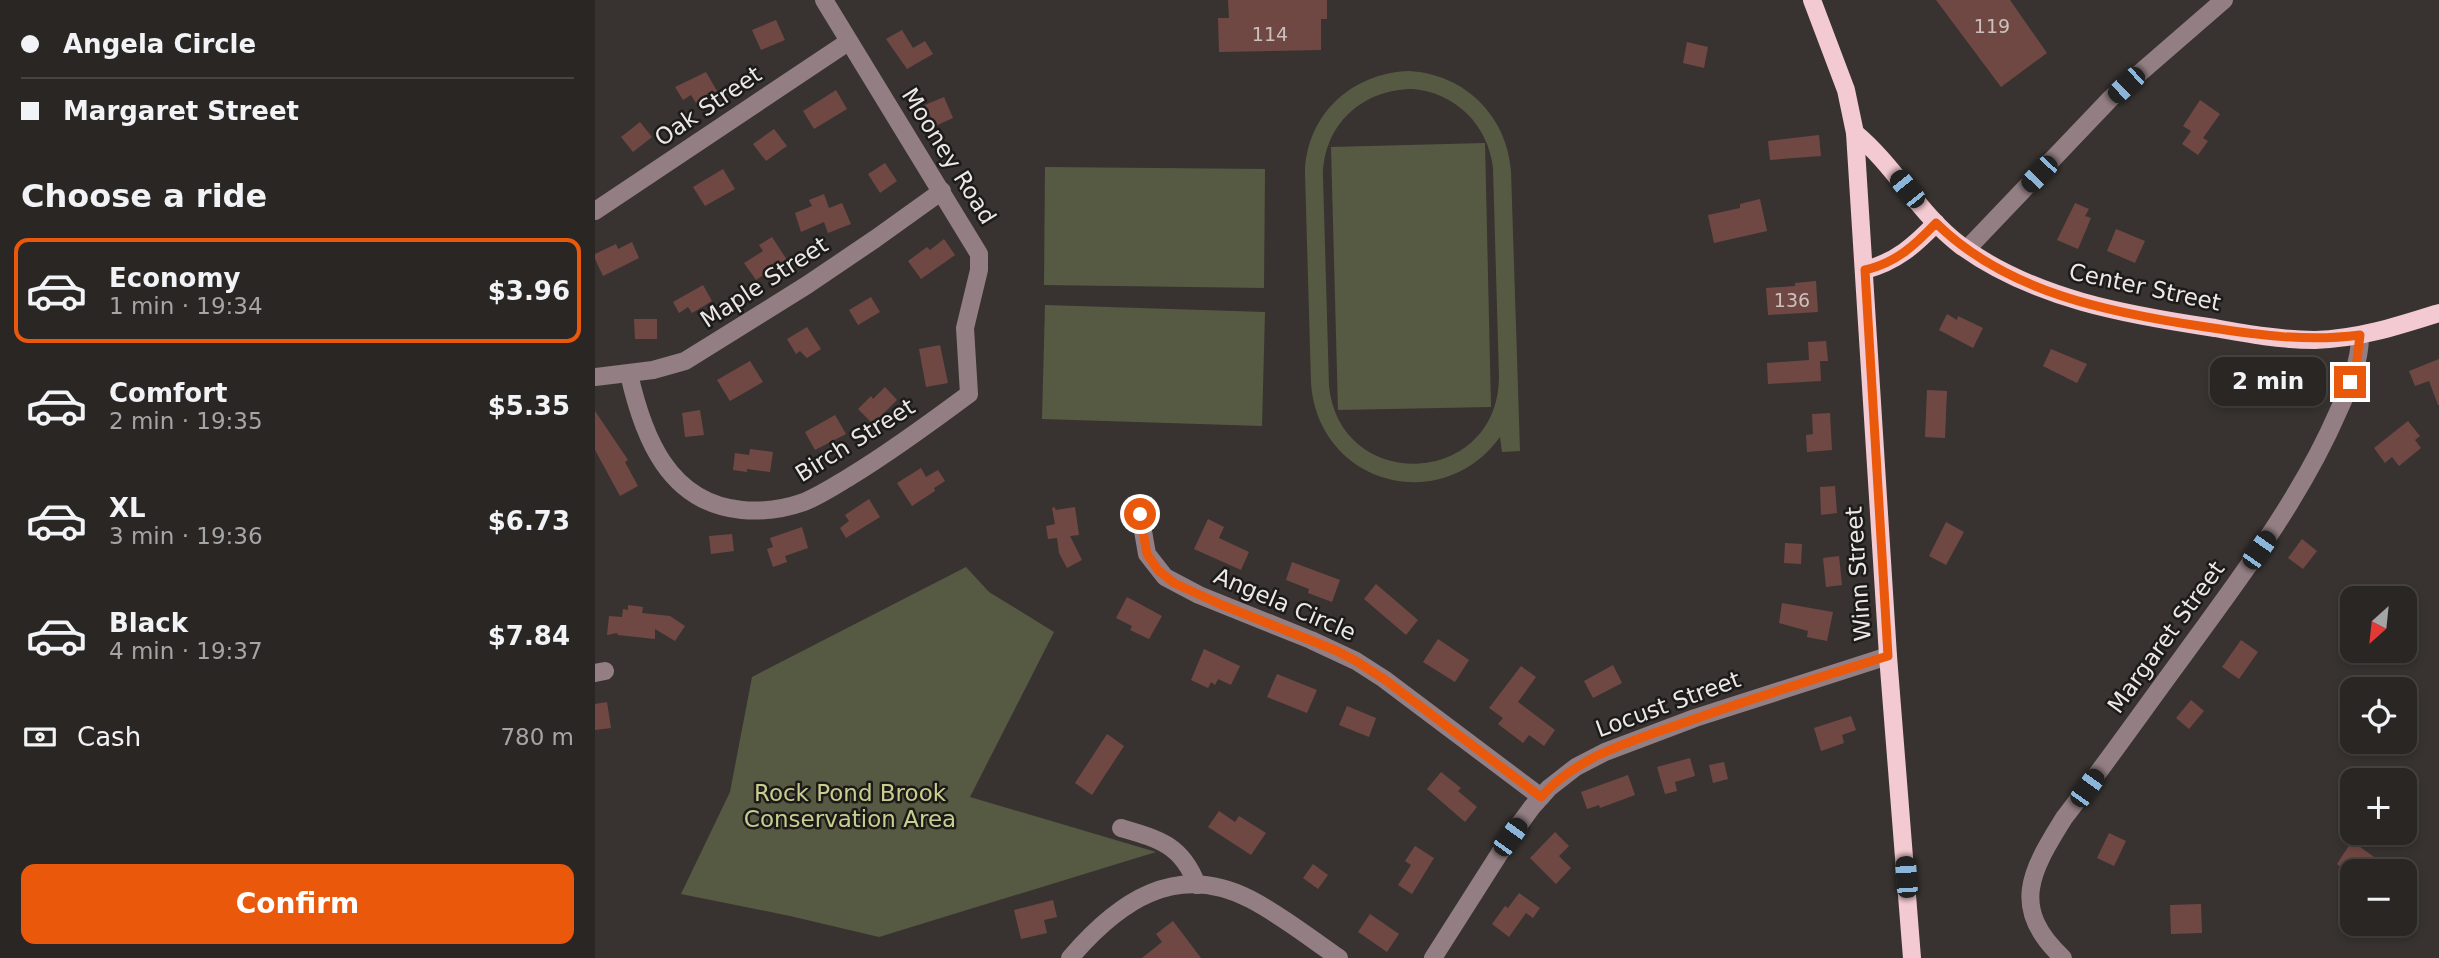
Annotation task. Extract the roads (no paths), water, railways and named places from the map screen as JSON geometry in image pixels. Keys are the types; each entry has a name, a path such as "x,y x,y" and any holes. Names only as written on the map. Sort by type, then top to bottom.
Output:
{"main road":[{"name":"Winn Street","path":"1812,0 1846,90 1856,133 1888,656 1912,958"},
{"name":"Center Street","path":"1856,133 1883,159 1936,223 1967,250 2046,290 2087,304 2124,313 2315,340 2360,335 2439,313"},
{"path":"1865,270 1902,255 1936,223"}],"street":[{"name":"Mooney Road","path":"824,0 979,254 979,270 965,328 969,394"},
{"path":"1967,250 2111,98 2224,0"},
{"name":"Oak Street","path":"595,211 848,42"},
{"name":"Maple Street","path":"595,377 674,365 698,353 830,270 942,191"},
{"name":"Margaret Street","path":"2063,958 2046,938 2032,905 2030,888 2041,855 2064,818 2283,515 2312,466 2339,410 2357,360 2360,335"},
{"name":"Birch Street","path":"629,373 643,424 657,454 674,477 705,502 720,507 750,510 787,507 819,495 894,450 969,394"},
{"name":"Angela Circle","path":"1140,514 1147,554 1158,570 1174,583 1356,661 1541,797"},
{"name":"Locust Street","path":"1433,958 1510,837 1541,797 1569,772 1605,752 1718,710 1888,656"},
{"path":"1121,828 1154,838 1179,854 1190,867 1197,885"},
{"path":"1069,958 1111,916 1131,901 1162,887 1197,885 1224,889 1251,900 1339,958"}],"park label":[{"name":"Rock Pond Brook Conservation Area","path":"850,806"}]}
